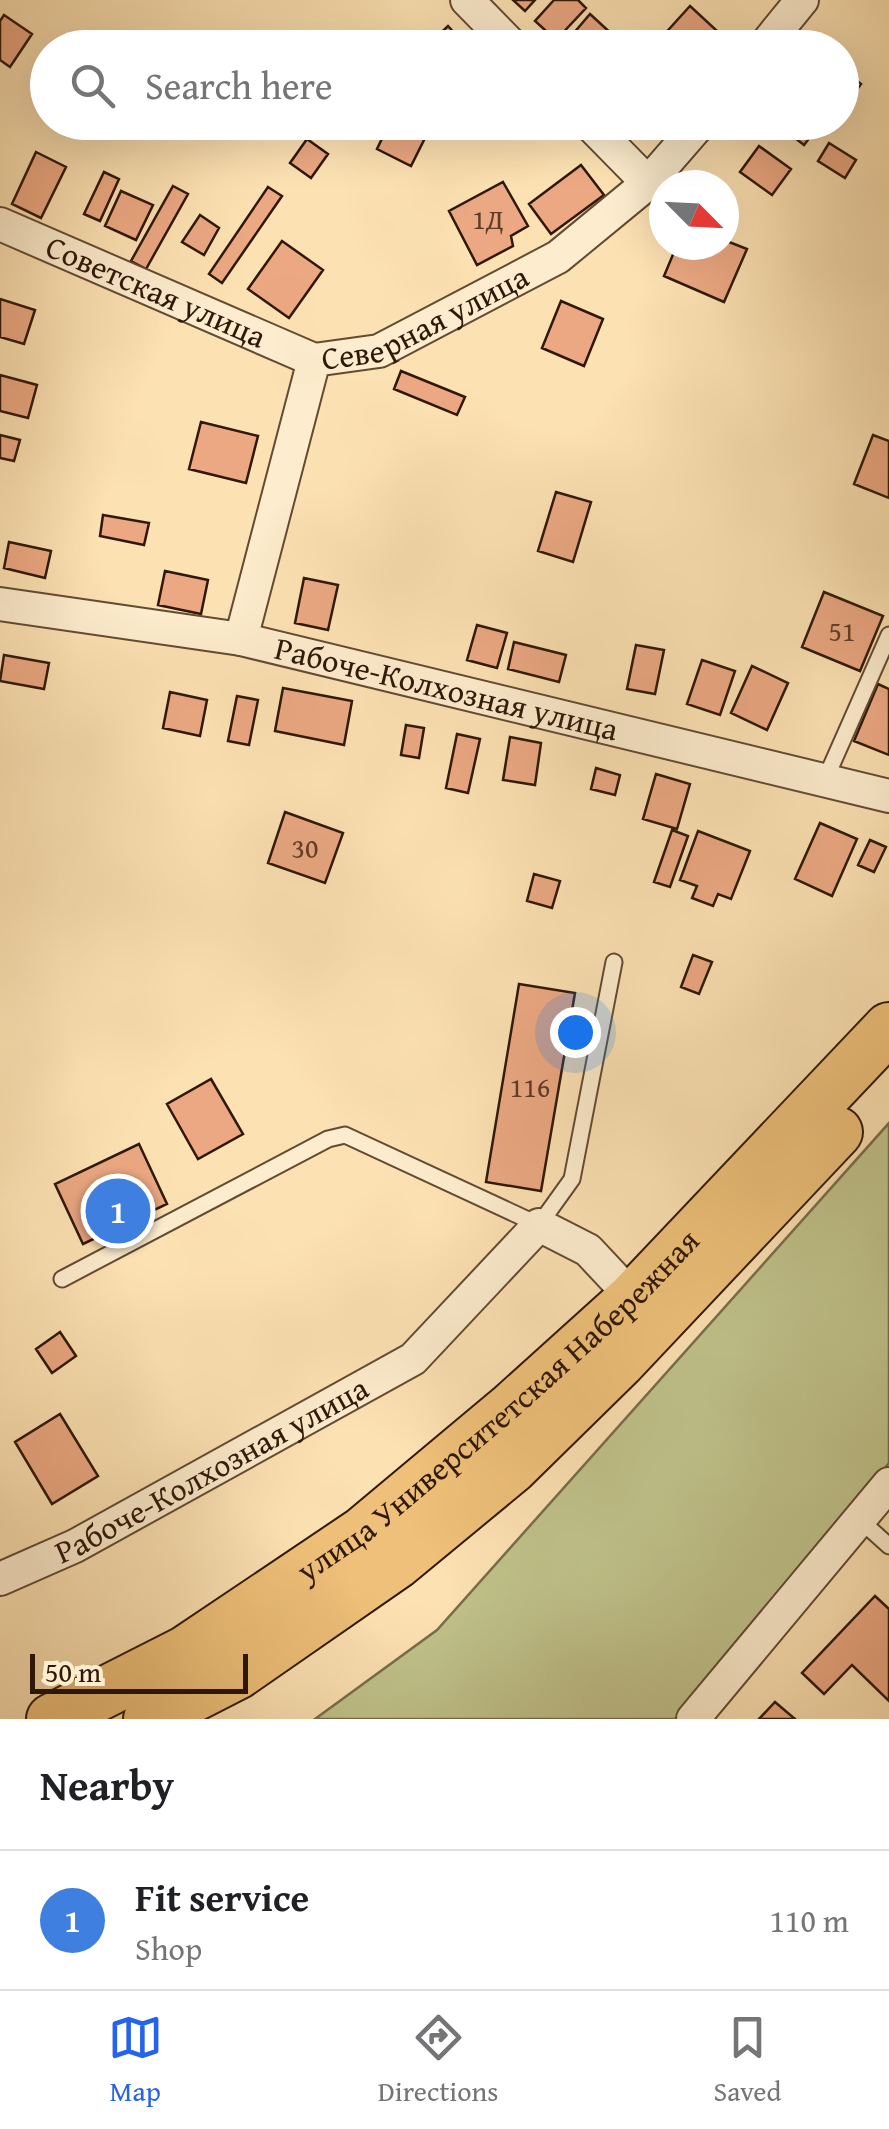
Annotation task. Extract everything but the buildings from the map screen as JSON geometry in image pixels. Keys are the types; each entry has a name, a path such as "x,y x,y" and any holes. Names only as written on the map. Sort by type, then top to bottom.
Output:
{"main road":[{"name":"улица Университетская Набережная","path":"52,1719 186,1651 363,1532 510,1409 633,1298 889,1028"},
{"name":"улица Университетская Набережная","path":"149,1719 236,1674 397,1564 512,1468 632,1350 889,1076"}],"street":[{"path":"467,0 496,30"},
{"path":"778,30 802,0"},
{"path":"606,140 648,183"},
{"name":"Северная улица","path":"241,639 314,360 380,351 558,257 648,183 686,140"},
{"name":"Советская улица","path":"0,224 314,360"},
{"name":"Рабоче-Колхозная улица","path":"0,604 241,639 889,796"},
{"path":"540,1224 588,1250 633,1298"},
{"name":"Рабоче-Колхозная улица","path":"0,1580 75,1546 413,1358 540,1224"},
{"path":"694,1719 889,1484"}],"lane":[{"path":"825,780 889,635"},
{"path":"62,1279 328,1139 346,1135 540,1224 572,1180 614,962"},
{"path":"860,1520 889,1546"}],"green space":[{"path":"889,1123 889,1463 684,1719 315,1719 437,1630"}],"place":[{"name":"Fit service","path":"118,1211"}]}
